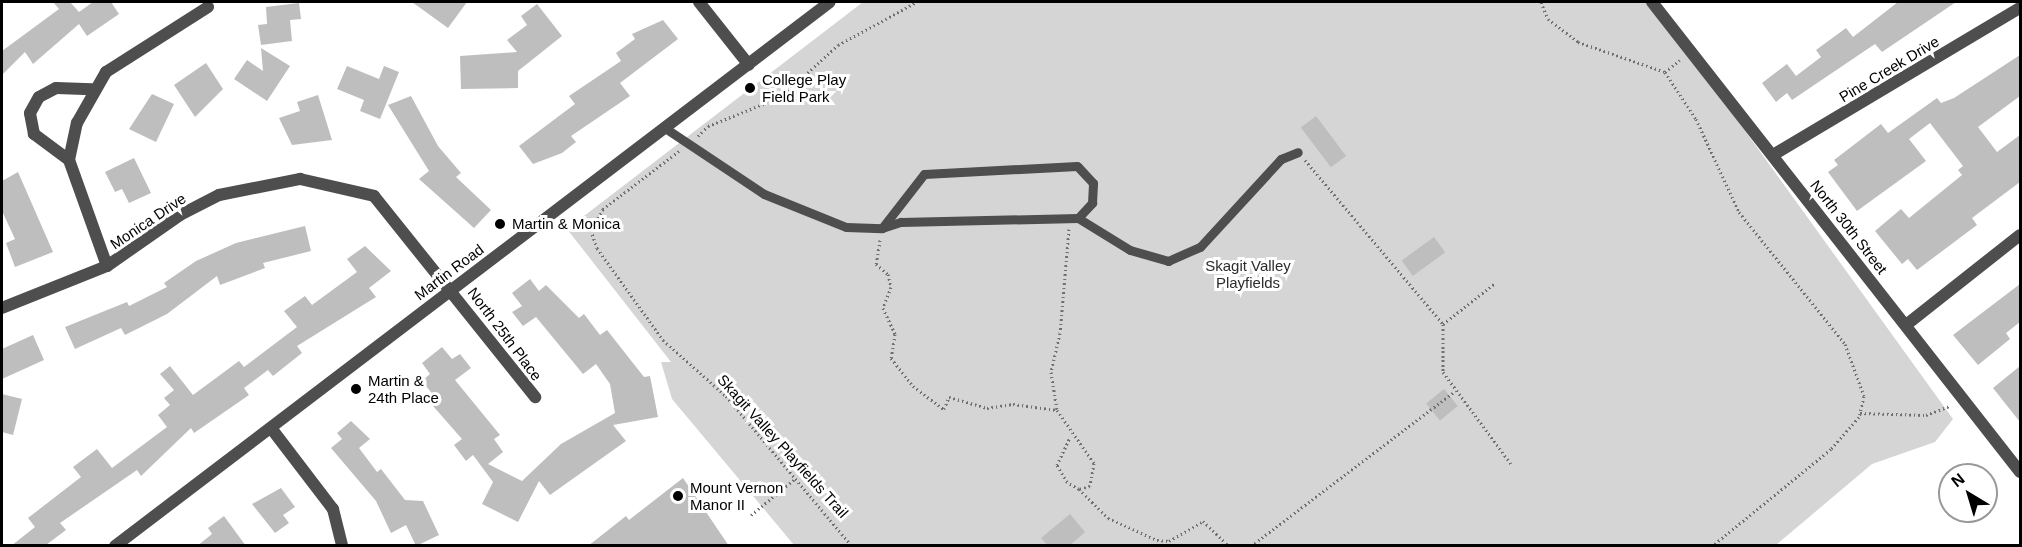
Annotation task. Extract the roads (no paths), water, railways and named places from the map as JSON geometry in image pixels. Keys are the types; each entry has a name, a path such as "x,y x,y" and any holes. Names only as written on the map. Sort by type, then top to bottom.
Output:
{"street":[{"path":"699,2 749,65"},
{"name":"Martin Road","path":"116,546 830,2"},
{"name":"North 30th Street","path":"1653,2 2020,472"},
{"path":"69,160 92,89 106,72 160,33 208,7"},
{"name":"Pine Creek Drive","path":"1773,155 2020,8"},
{"path":"92,89 56,88 39,97 30,113 34,134 69,160 107,266"},
{"name":"Monica Drive","path":"2,308 107,266 180,214 219,195 300,179 374,196 452,289"},
{"path":"1906,325 2020,235"},
{"name":"North 25th Place","path":"452,289 535,397"},
{"path":"270,428 333,509 342,546"}],"lane":[{"path":"665,128 764,194 846,227 882,228 901,222 1074,218 1130,250 1168,261 1200,248 1281,159 1298,152"},
{"path":"882,228 924,174 1077,166 1093,183 1092,202 1074,218"}],"place":[{"name":"College Play Field Park","path":"750,88"},
{"name":"Martin & Monica","path":"500,224"},
{"name":"Martin & 24th Place","path":"356,389"},
{"name":"Mount Vernon Manor II","path":"678,496"}],"park label":[{"name":"Skagit Valley Playfields","path":"1248,274"}]}
